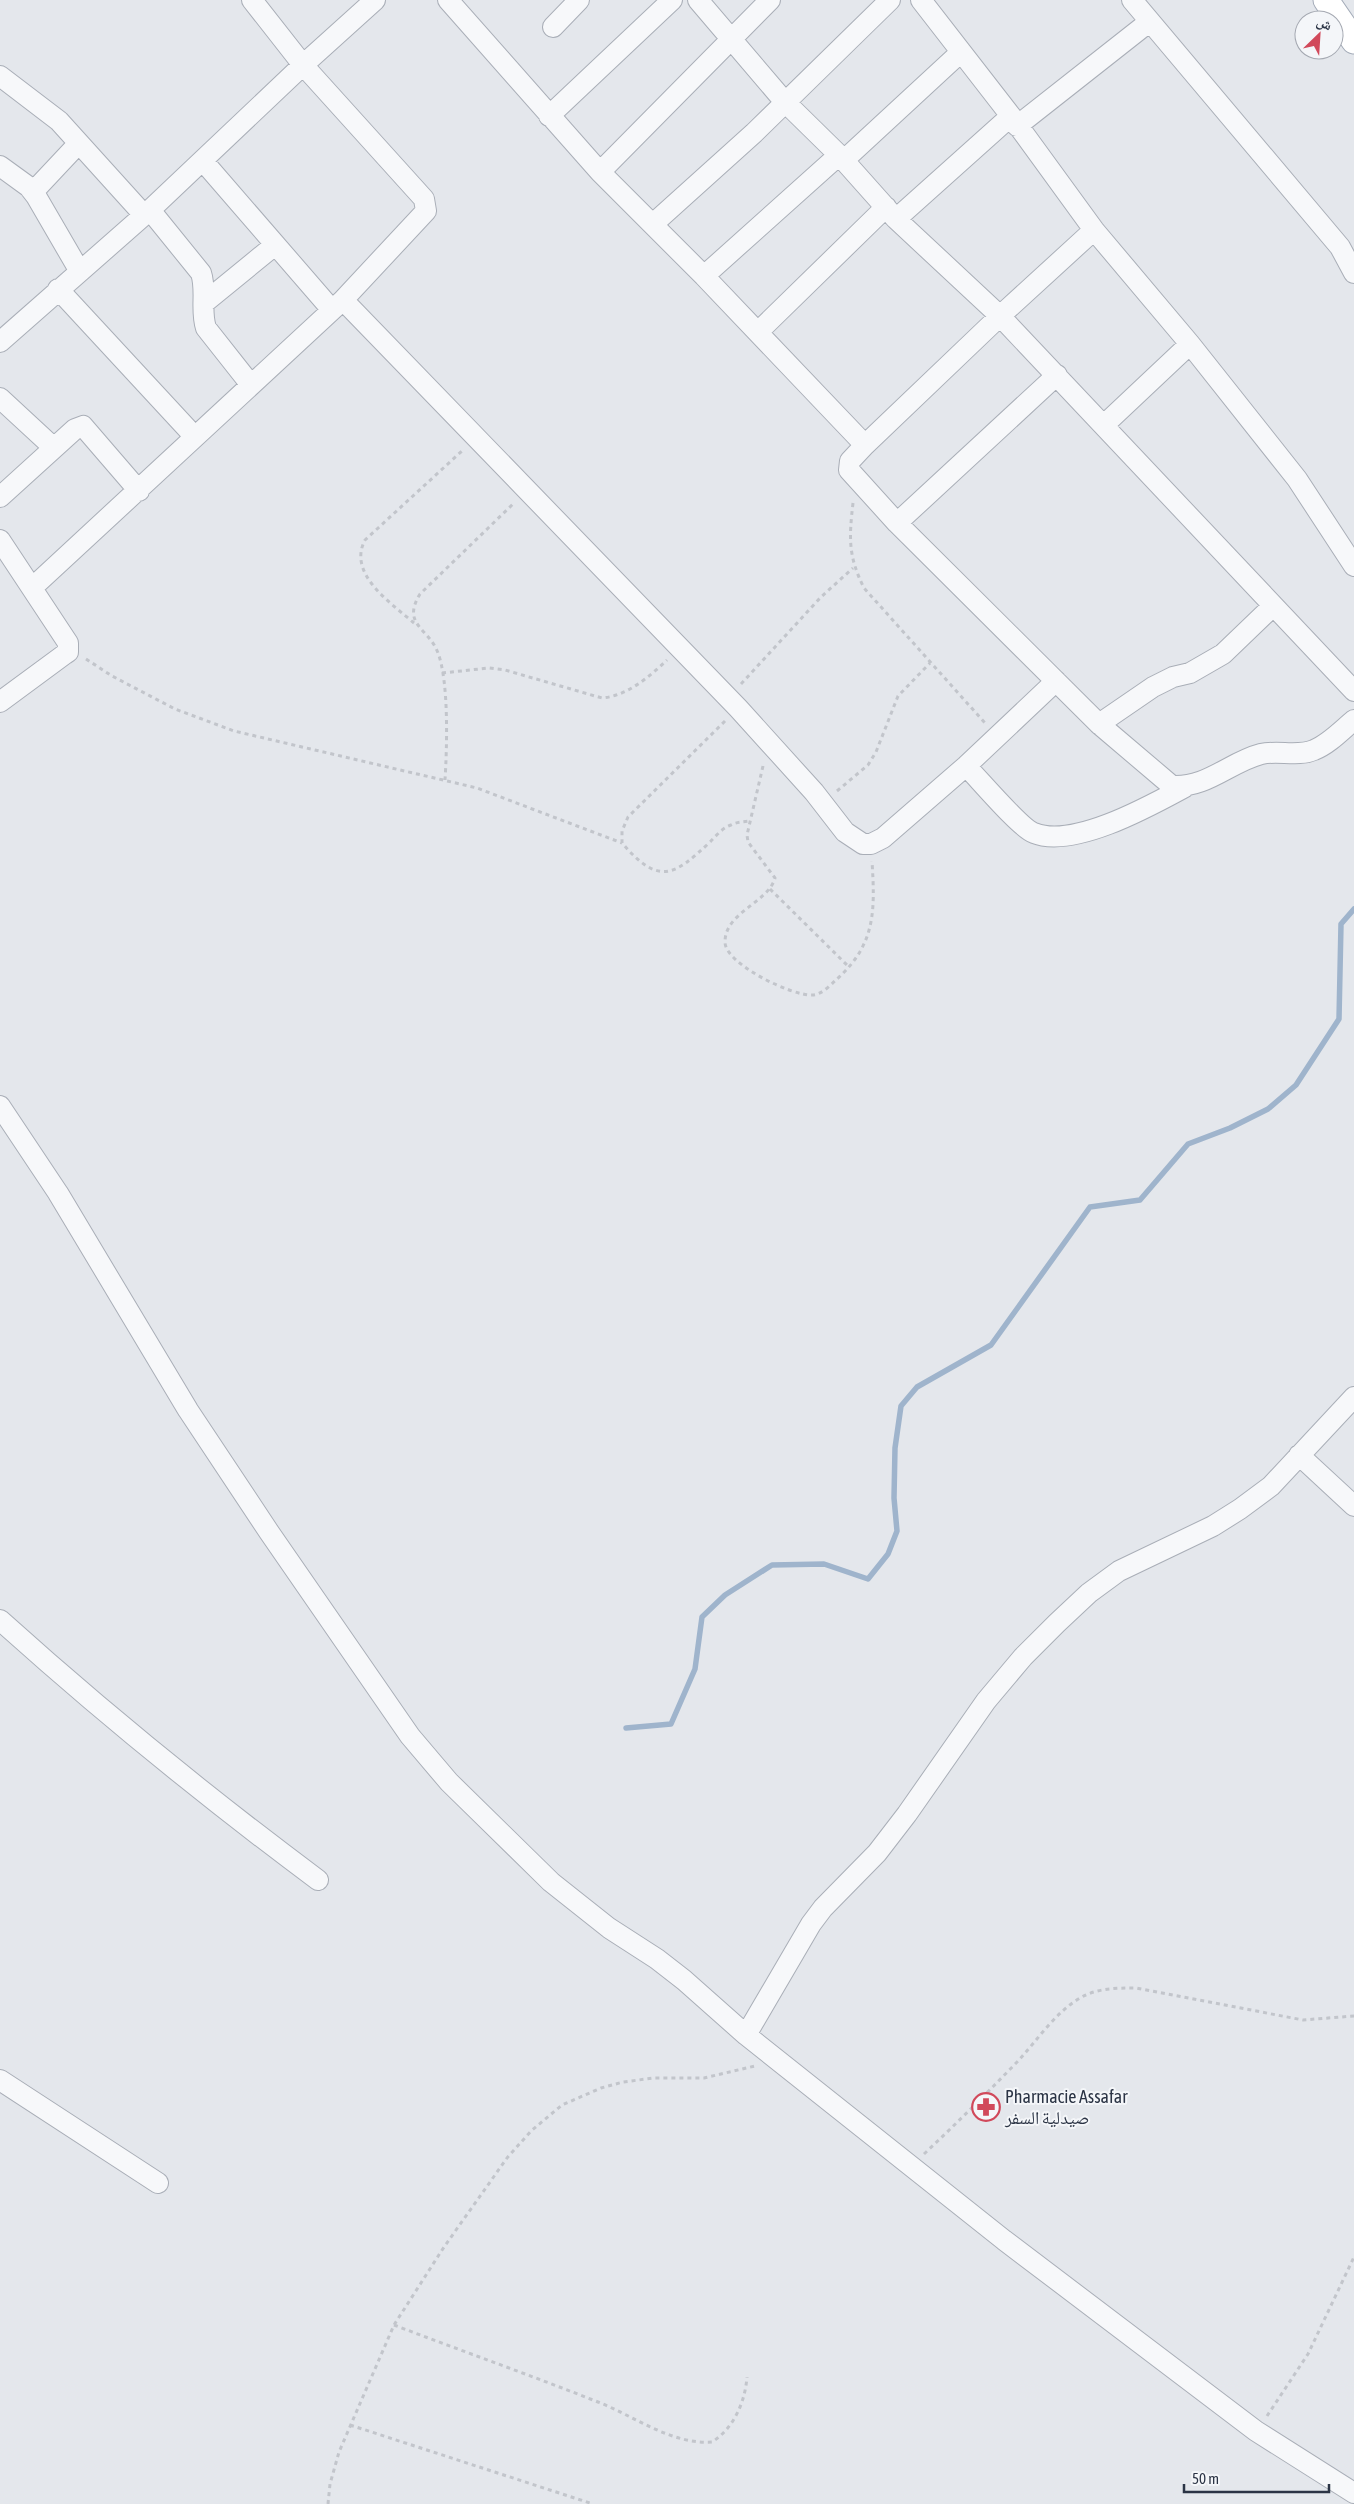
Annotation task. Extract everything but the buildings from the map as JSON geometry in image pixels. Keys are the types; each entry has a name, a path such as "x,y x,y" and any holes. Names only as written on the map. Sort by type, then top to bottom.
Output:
{"main road":[{"path":"1326,0 1354,42"}],"street":[{"path":"33,587 139,491 337,305 426,210 426,202 303,65 252,0"},
{"path":"0,342 58,289 147,213 303,65 375,0"},
{"path":"448,0 600,172 704,276 865,445"},
{"path":"552,27 579,0"},
{"path":"549,116 672,0"},
{"path":"698,0 730,40 784,101 841,158 891,213 1000,316 1354,691"},
{"path":"600,172 770,0"},
{"path":"653,224 698,185 890,0"},
{"path":"921,0 1014,121 1094,230 1190,344 1297,479 1354,566"},
{"path":"1132,0 1340,247 1354,273"},
{"path":"758,332 891,213 1149,22"},
{"path":"704,276 961,52"},
{"path":"0,76 49,112 147,213 201,273 204,281 206,328 251,385"},
{"path":"33,192 79,143"},
{"path":"203,161 275,245 477,438 769,741 822,802 845,832 863,844 871,844 883,838 966,766 1056,681"},
{"path":"0,166 33,192 80,270"},
{"path":"1094,230 1000,316 865,445 848,465 851,475 897,523 1099,724 1172,786 1185,787"},
{"path":"204,302 275,245"},
{"path":"58,289 195,437"},
{"path":"1104,425 1190,344"},
{"path":"897,523 1057,375"},
{"path":"0,398 54,448"},
{"path":"0,497 78,426 83,426 139,491"},
{"path":"0,540 33,587 69,647 65,654 2,696"},
{"path":"1099,724 1152,687 1173,677 1190,674 1224,654 1273,606"},
{"path":"966,766 1028,830 1042,835 1062,837 1086,831 1157,802 1185,787 1212,778 1244,760 1262,754 1312,751 1322,746 1354,720"},
{"path":"0,1106 58,1193 188,1410 269,1532 410,1736 449,1782 551,1882 609,1928 657,1959 684,1980 746,2035 911,2167 1160,2360 1256,2431 1354,2493"},
{"path":"746,2035 811,1924 823,1908 877,1854 986,1701 1023,1657 1089,1594 1119,1571 1213,1526 1271,1486 1354,1397"},
{"path":"1299,1455 1354,1506"},
{"path":"0,1620 149,1750 233,1817 318,1880"},
{"path":"0,2080 158,2183"}],"path":[{"path":"445,780 447,742 442,673 438,654 432,642 415,623 394,605 365,574 361,567 361,547 365,540 477,438"},
{"path":"851,475 854,502 850,546 853,568 864,588 996,736"},
{"path":"415,623 412,614 420,594 527,490"},
{"path":"622,844 622,831 628,817 733,703 810,610 853,568"},
{"path":"69,647 112,676 175,709 234,731 477,788 622,844 633,857 652,868 672,872 682,866 723,829 731,825 750,821"},
{"path":"442,673 489,668 505,670 582,694 602,698 616,697 632,688 680,648"},
{"path":"822,802 868,765 876,752 898,696 930,663"},
{"path":"769,741 750,821 748,842 776,878 770,889 736,918 729,929 725,941 726,950 734,959 765,979 812,995 823,992 858,958 870,934 874,898 871,844"},
{"path":"770,889 849,967"},
{"path":"911,2167 1005,2075 1067,2008 1081,1997 1100,1990 1136,1988 1303,2020 1354,2016"},
{"path":"328,2504 330,2484 336,2460 394,2325 444,2247 507,2158 531,2130 562,2105 600,2088 623,2082 654,2078 704,2078 779,2061"},
{"path":"1256,2431 1308,2354 1354,2257"},
{"path":"394,2325 599,2402 675,2437 694,2442 712,2442 728,2429 742,2402 747,2377"},
{"path":"350,2425 593,2504"}],"waterway":[{"path":"626,1728 671,1724 695,1669 702,1617 725,1595 772,1565 824,1564 868,1579 888,1554 897,1531 894,1498 895,1448 901,1406 917,1387 991,1345 1090,1207 1140,1200 1188,1144 1230,1128 1268,1109 1296,1085 1339,1019 1341,924 1354,909"}],"place":[{"name":"Pharmacie Assafar صيدلية السفر","path":"986,2107"}]}
